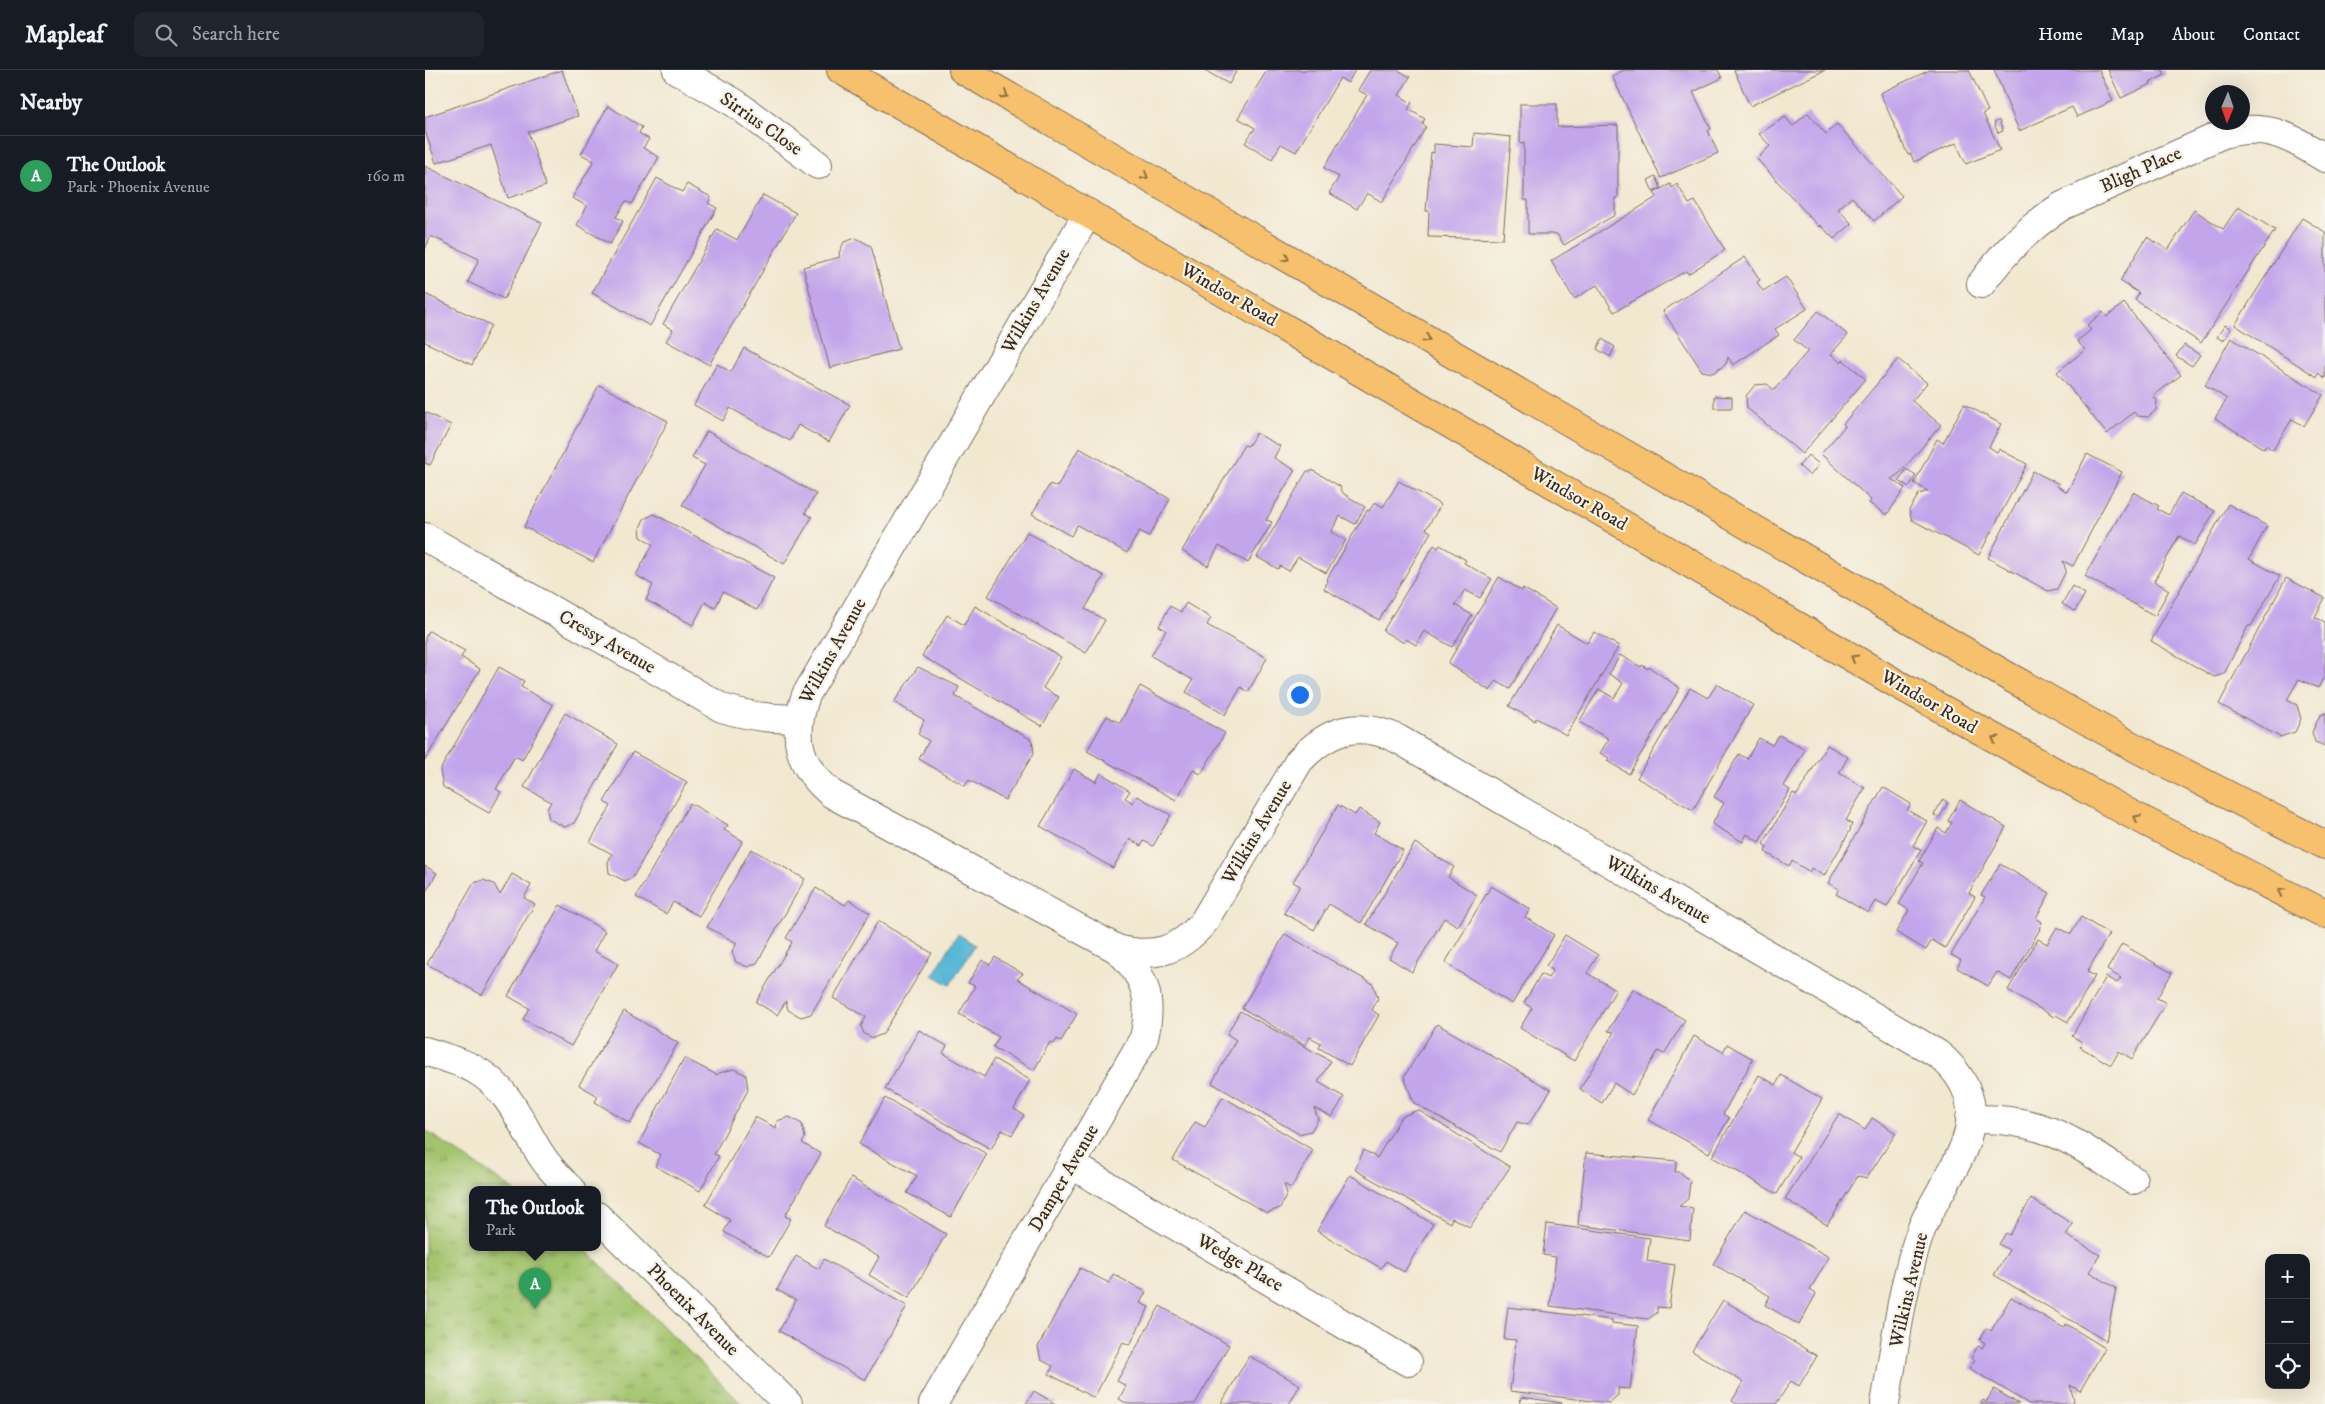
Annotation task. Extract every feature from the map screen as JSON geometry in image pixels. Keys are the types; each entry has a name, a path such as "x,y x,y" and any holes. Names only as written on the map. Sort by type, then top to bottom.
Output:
{"main road":[{"name":"Windsor Road","path":"841,70 1999,742 2127,812 2325,914"},
{"path":"963,70 2005,674 2132,746 2325,845"}],"street":[{"name":"Sirrius Close","path":"677,70 735,103 818,165"},
{"name":"Bligh Place","path":"1981,284 1997,261 2016,240 2038,221 2062,206 2223,134 2241,129 2260,128 2280,133 2325,158"},
{"name":"Wilkins Avenue","path":"1088,213 806,695 799,718 798,736 803,757 809,771 832,794 1117,949 1135,953 1153,953 1171,948 1189,938 1203,923 1299,761 1311,748 1326,737 1342,731 1362,728 1381,731 1398,739 1938,1054 1951,1064 1961,1078 1968,1094 1971,1110 1970,1131 1963,1150 1930,1207 1914,1253 1885,1404"},
{"name":"Cressy Avenue","path":"425,537 722,708 747,716 778,719 799,718"},
{"name":"Damper Avenue","path":"933,1404 1144,1038 1149,1017 1148,998 1142,979 1132,962 1117,949"},
{"path":"425,1051 459,1061 482,1074 501,1090 516,1108 543,1159 567,1186"},
{"path":"1970,1119 1992,1119 2039,1126 2064,1136 2133,1180"},
{"name":"Wedge Place","path":"1072,1165 1408,1362"},
{"name":"Phoenix Avenue","path":"601,1220 787,1404"}],"green space":[{"path":"425,1130 508,1186 469,1186 469,1251 587,1251 742,1404 425,1404"}],"water":[{"path":"958,934 975,945 950,985 933,975"}],"building":[{"path":"562,70 578,116 528,132 546,186 508,198 491,145 436,163 425,131 425,117"},
{"path":"1204,70 1237,70 1229,84"},
{"path":"1267,70 1355,70 1348,83 1340,78 1296,152 1281,144 1272,159 1245,143 1255,128 1238,118"},
{"path":"1370,70 1398,70 1410,77 1399,95 1412,103 1408,109 1425,119 1422,124 1426,127 1382,202 1367,193 1357,209 1329,193 1339,177 1324,168 1367,95 1358,90"},
{"path":"1624,70 1718,70 1722,78 1693,92 1711,129 1708,131 1718,153 1661,178 1612,76"},
{"path":"1734,70 1825,70 1750,106"},
{"path":"1930,70 1969,70 1988,111 1983,113 2000,150 1966,164 1956,143 1914,162 1911,154 1908,155 1880,93"},
{"path":"1994,70 2099,70 2113,101 2077,117 2072,107 2019,131"},
{"path":"2108,70 2163,70 2165,75 2121,98"},
{"path":"1520,104 1557,104 1557,127 1618,125 1618,198 1615,198 1615,215 1564,245 1557,234 1528,234 1528,200 1524,200 1524,143 1520,144"},
{"path":"608,106 642,127 639,133 649,139 643,148 659,157 632,204 626,201 616,217 623,221 610,244 577,225 587,206 572,198 594,161 581,154"},
{"path":"1808,113 1826,134 1837,124 1902,196 1874,221 1852,197 1838,209 1852,224 1834,239 1820,225 1819,227 1757,159 1770,146 1759,134 1785,117 1793,126"},
{"path":"1999,120 2003,131 1998,133 1994,123"},
{"path":"1474,133 1511,137 1503,239 1428,237 1429,211 1426,211 1431,152 1434,153 1434,144 1473,147"},
{"path":"425,166 542,223 504,299 468,282 479,259 431,236 425,249"},
{"path":"1656,176 1661,188 1653,192 1648,180"},
{"path":"657,178 682,192 687,184 711,197 708,203 717,208 650,326 592,293"},
{"path":"1670,184 1672,188 1677,184 1689,204 1695,201 1725,250 1688,274 1686,271 1614,312 1597,285 1574,299 1551,261 1657,197 1654,193"},
{"path":"763,195 796,213 709,365 666,341 673,330 663,324 717,229 737,240"},
{"path":"2238,207 2275,230 2201,343 2135,300 2139,293 2120,281 2147,237 2168,250 2194,210 2223,229"},
{"path":"2302,218 2325,232 2325,378 2318,373 2317,377 2235,325"},
{"path":"856,238 871,246 899,349 830,368 803,267 840,257 839,253 844,242"},
{"path":"1745,257 1760,280 1757,282 1763,291 1786,277 1807,309 1775,329 1779,335 1733,365 1728,357 1726,364 1713,373 1702,371 1663,311"},
{"path":"425,294 491,325 472,365 425,342"},
{"path":"2124,303 2181,375 2153,396 2157,400 2156,410 2148,417 2137,416 2134,412 2107,434 2057,372 2085,350 2077,341 2091,330 2087,325 2103,312 2107,317"},
{"path":"1818,311 1848,335 1831,354 1841,363 1843,360 1866,379 1802,454 1747,408 1746,396 1755,385 1767,384 1774,390 1808,351 1794,340"},
{"path":"2225,325 2231,329 2223,341 2217,337"},
{"path":"2231,338 2323,395 2304,426 2292,419 2273,450 2266,445 2264,449 2215,418 2227,399 2205,385"},
{"path":"1602,339 1615,347 1610,357 1597,349"},
{"path":"2184,345 2200,355 2192,366 2176,356"},
{"path":"744,348 850,405 829,442 798,425 790,441 730,408 723,421 694,405 717,364 731,372"},
{"path":"1898,359 1927,383 1912,401 1941,425 1900,473 1891,479 1905,488 1887,515 1869,503 1871,500 1821,454 1845,426 1843,424"},
{"path":"599,385 668,421 593,562 524,527"},
{"path":"1714,396 1732,397 1732,408 1714,408"},
{"path":"1964,404 2001,424 1989,447 1997,452 1999,449 2027,464 1979,555 1912,520 1909,510 1919,494 1928,491 1914,483 1937,439 1943,443"},
{"path":"425,412 451,425 430,465 425,463"},
{"path":"707,431 816,494 805,513 812,517 784,564 682,505 705,465 692,458"},
{"path":"1256,433 1280,446 1274,458 1295,470 1266,520 1272,522 1248,563 1219,546 1208,566 1182,551 1244,445 1248,446"},
{"path":"1079,448 1170,499 1149,536 1139,531 1127,553 1077,525 1071,536 1032,514 1050,484 1057,487"},
{"path":"2087,454 2122,472 2073,566 2063,561 2066,571 2057,589 2048,591 1988,558 2033,471 2059,484 2057,486 2067,492"},
{"path":"1808,455 1819,464 1810,476 1799,466"},
{"path":"1906,469 1916,475 1909,487 1899,481"},
{"path":"1312,470 1341,487 1340,489 1344,494 1365,507 1355,524 1340,516 1331,532 1346,540 1326,573 1298,557 1289,571 1280,566 1278,569 1257,557 1307,471 1311,472"},
{"path":"1399,481 1441,505 1426,529 1431,532 1379,620 1324,589 1327,579 1367,510 1369,511 1375,502 1383,507"},
{"path":"2133,492 2159,506 2157,509 2169,515 2181,493 2215,511 2195,545 2179,536 2154,581 2169,590 2155,616 2085,576"},
{"path":"2228,504 2267,526 2249,559 2280,576 2251,626 2248,626 2224,674 2214,677 2151,641"},
{"path":"654,514 774,578 757,610 723,592 715,608 705,602 693,625 646,600 653,585 636,575 653,544 641,537 640,528 644,519"},
{"path":"1027,532 1104,576 1085,609 1105,620 1086,653 988,596"},
{"path":"1434,545 1438,548 1440,545 1466,560 1464,563 1492,579 1480,598 1465,590 1455,605 1472,615 1452,647 1424,631 1416,645 1406,639 1404,643 1383,631"},
{"path":"1499,577 1522,591 1523,588 1556,608 1510,689 1496,681 1490,691 1448,663"},
{"path":"2286,578 2325,598 2315,617 2325,622 2325,675 2318,688 2299,679 2287,700 2297,705 2301,719 2295,732 2280,737 2219,704"},
{"path":"2072,586 2085,594 2075,611 2062,604"},
{"path":"1186,603 1211,618 1207,625 1267,658 1248,692 1241,687 1225,715 1186,692 1193,680 1151,656 1166,630 1159,626 1170,606 1181,612"},
{"path":"975,606 1061,657 1043,688 1059,697 1042,726 922,656 947,615 964,625"},
{"path":"1557,625 1587,643 1594,632 1619,646 1566,735 1536,718 1535,721 1509,706"},
{"path":"429,631 465,651 461,657 480,669 425,760 425,638"},
{"path":"1620,655 1641,667 1642,665 1648,669 1649,667 1680,688 1629,774 1607,761 1609,758 1600,753 1609,739 1579,722 1599,689 1614,698 1623,683 1609,674"},
{"path":"499,667 524,681 521,687 553,705 522,760 515,756 496,789 501,792 489,813 443,787 440,770"},
{"path":"918,667 959,687 955,696 1032,740 1034,753 1005,800 969,780 965,786 919,759 929,741 918,734 924,720 894,702"},
{"path":"1717,684 1753,705 1693,810 1637,778 1690,688 1708,698"},
{"path":"1140,686 1225,733 1201,774 1193,770 1176,800 1087,751 1107,716 1120,723"},
{"path":"565,713 618,744 574,823 565,827 549,819 547,809 551,802 524,787"},
{"path":"2325,713 2325,746 2315,742 2312,732 2320,715"},
{"path":"1779,735 1805,750 1784,786 1790,790 1759,842 1747,834 1743,842 1712,824 1724,803 1714,797 1739,754 1747,759 1759,738 1772,745"},
{"path":"1827,745 1848,757 1839,773 1865,788 1846,820 1852,824 1851,829 1824,876 1811,868 1810,872 1792,861 1789,866 1765,852 1767,847 1763,844 1793,793 1797,795"},
{"path":"633,752 687,782 633,877 625,881 609,873 608,862 612,854 590,842 611,806 604,802"},
{"path":"1074,769 1096,782 1101,773 1130,791 1125,798 1133,803 1137,796 1171,815 1153,846 1144,841 1141,846 1130,839 1113,868 1040,826"},
{"path":"1883,787 1911,804 1907,810 1927,821 1913,846 1921,850 1887,907 1875,901 1868,913 1836,894 1839,889 1828,883"},
{"path":"1943,799 1948,803 1939,818 1934,815"},
{"path":"1960,800 2006,827 1969,893 1975,897 1945,948 1932,940 1926,950 1896,932 1909,910 1899,904 1923,863 1919,861 1938,828 1946,833 1952,823 1948,821"},
{"path":"690,803 728,825 724,830 743,841 699,916 673,902 666,914 636,897"},
{"path":"1338,805 1355,815 1359,809 1380,822 1374,833 1403,850 1361,923 1329,904 1314,930 1284,913 1300,886 1293,882"},
{"path":"1415,843 1454,867 1448,877 1477,895 1458,926 1444,918 1412,972 1389,958 1398,943 1366,924"},
{"path":"751,849 805,879 757,963 748,967 736,962 732,951 737,943 707,927"},
{"path":"2000,864 2050,893 2036,918 2042,922 2040,929 2011,980 1997,972 1988,986 1957,968 1961,960 1951,955 1985,897 1981,895"},
{"path":"425,866 437,873 425,893"},
{"path":"512,874 531,885 524,898 535,904 482,995 427,964 474,883 483,880 494,884 500,895"},
{"path":"1491,886 1530,909 1525,917 1554,935 1512,1004 1445,963"},
{"path":"816,888 845,905 849,900 870,913 811,1014 801,1017 788,1010 786,1001 777,1015 756,1002 792,942 786,938"},
{"path":"560,905 605,931 594,951 618,964 571,1046 523,1019 529,1008 508,996"},
{"path":"2081,917 2109,934 2087,972 2095,976 2068,1022 2056,1015 2054,1017 2008,990 2038,939 2047,944 2057,927 2071,934"},
{"path":"878,921 932,953 883,1034 873,1038 864,1034 861,1026 866,1017 833,998"},
{"path":"1285,934 1373,984 1378,998 1372,1010 1379,1015 1350,1066 1319,1048 1321,1043 1310,1037 1305,1045 1242,1008"},
{"path":"1565,935 1598,955 1587,973 1616,990 1574,1061 1520,1028 1532,1008 1524,1003 1541,974 1548,978 1553,970 1546,966"},
{"path":"2122,944 2172,973 2157,998 2166,1003 2132,1059 2119,1051 2111,1065 2080,1047 2082,1042 2072,1036 2106,977 2117,983 2121,978 2107,970"},
{"path":"995,957 1023,974 1017,979 1077,1014 1061,1041 1057,1039 1054,1044 1050,1042 1034,1070 993,1047 999,1037 959,1014 975,986 968,983 982,960 990,965"},
{"path":"1633,989 1685,1020 1664,1054 1658,1051 1632,1095 1614,1083 1602,1103 1580,1089 1614,1032 1608,1031"},
{"path":"624,1011 678,1043 630,1123 595,1102 598,1096 579,1085"},
{"path":"1240,1011 1331,1061 1318,1082 1344,1097 1332,1117 1314,1108 1318,1119 1311,1131 1299,1134 1212,1083 1236,1040 1227,1034"},
{"path":"1437,1024 1551,1090 1528,1125 1517,1122 1500,1152 1414,1103 1404,1077"},
{"path":"919,1030 947,1046 943,1053 984,1077 994,1059 1030,1080 1014,1109 1024,1115 1012,1135 1002,1130 991,1149 885,1089"},
{"path":"1694,1036 1723,1052 1727,1044 1753,1059 1723,1114 1729,1118 1709,1153 1648,1120"},
{"path":"684,1058 717,1075 734,1069 746,1075 748,1090 714,1154 719,1156 700,1191 655,1166 661,1155 639,1143"},
{"path":"1759,1075 1776,1085 1781,1075 1822,1099 1791,1152 1799,1157 1777,1194 1712,1157"},
{"path":"1223,1097 1313,1150 1291,1188 1284,1184 1287,1194 1280,1208 1267,1213 1173,1160 1195,1122 1205,1127"},
{"path":"885,1098 987,1154 951,1217 907,1193 917,1176 859,1144"},
{"path":"1418,1110 1510,1167 1470,1227 1452,1218 1450,1223 1355,1170 1364,1150 1377,1158 1401,1117"},
{"path":"1839,1114 1865,1130 1872,1118 1896,1133 1867,1178 1858,1176 1827,1225 1785,1199"},
{"path":"755,1117 776,1128 777,1121 789,1117 802,1124 805,1138 802,1143 821,1154 785,1216 791,1219 769,1257 724,1232 730,1220 705,1205"},
{"path":"1586,1153 1677,1161 1675,1172 1680,1172 1690,1181 1688,1199 1679,1206 1693,1208 1690,1240 1578,1225"},
{"path":"1350,1175 1433,1224 1404,1272 1386,1261 1381,1268 1317,1231"},
{"path":"851,1178 946,1234 909,1298 869,1275 879,1257 824,1226"},
{"path":"2031,1199 2073,1224 2066,1235 2100,1255 2089,1272 2116,1288 2106,1341 1994,1275 2009,1250 1999,1244 2006,1233 2010,1235"},
{"path":"1745,1210 1829,1257 1810,1290 1816,1294 1799,1325 1765,1305 1770,1296 1713,1264"},
{"path":"1547,1224 1650,1238 1647,1261 1675,1265 1669,1308 1657,1307 1657,1313 1648,1319 1550,1306 1556,1257 1543,1255"},
{"path":"796,1256 819,1269 824,1259 907,1306 865,1380 779,1331 796,1300 777,1290"},
{"path":"1080,1268 1109,1283 1113,1274 1146,1292 1140,1303 1149,1307 1130,1345 1123,1342 1094,1398 1049,1374 1053,1366 1041,1360 1038,1347"},
{"path":"2011,1297 2064,1328 2066,1324 2105,1348 2080,1391 2070,1385 2074,1401 2072,1404 2029,1404 1969,1368 1975,1360 1971,1358 1978,1346 1982,1348 1985,1343 1980,1340 1986,1328 1991,1331"},
{"path":"1723,1300 1817,1356 1799,1386 1791,1381 1776,1404 1737,1404 1732,1401 1743,1382 1692,1351"},
{"path":"1160,1306 1229,1345 1195,1404 1128,1404 1119,1399 1126,1386 1117,1381"},
{"path":"1508,1307 1612,1320 1612,1323 1638,1326 1630,1389 1618,1388 1618,1395 1609,1403 1510,1391 1516,1340 1504,1339"},
{"path":"1249,1356 1300,1385 1289,1404 1221,1404"},
{"path":"1994,1389 2019,1404 1981,1404 1983,1400 1986,1402"},
{"path":"1034,1391 1056,1404 1026,1404"},
{"path":"1521,1397 1562,1403 1562,1404 1520,1404"}],"place":[{"name":"The Outlook","path":"535,1309"}]}
